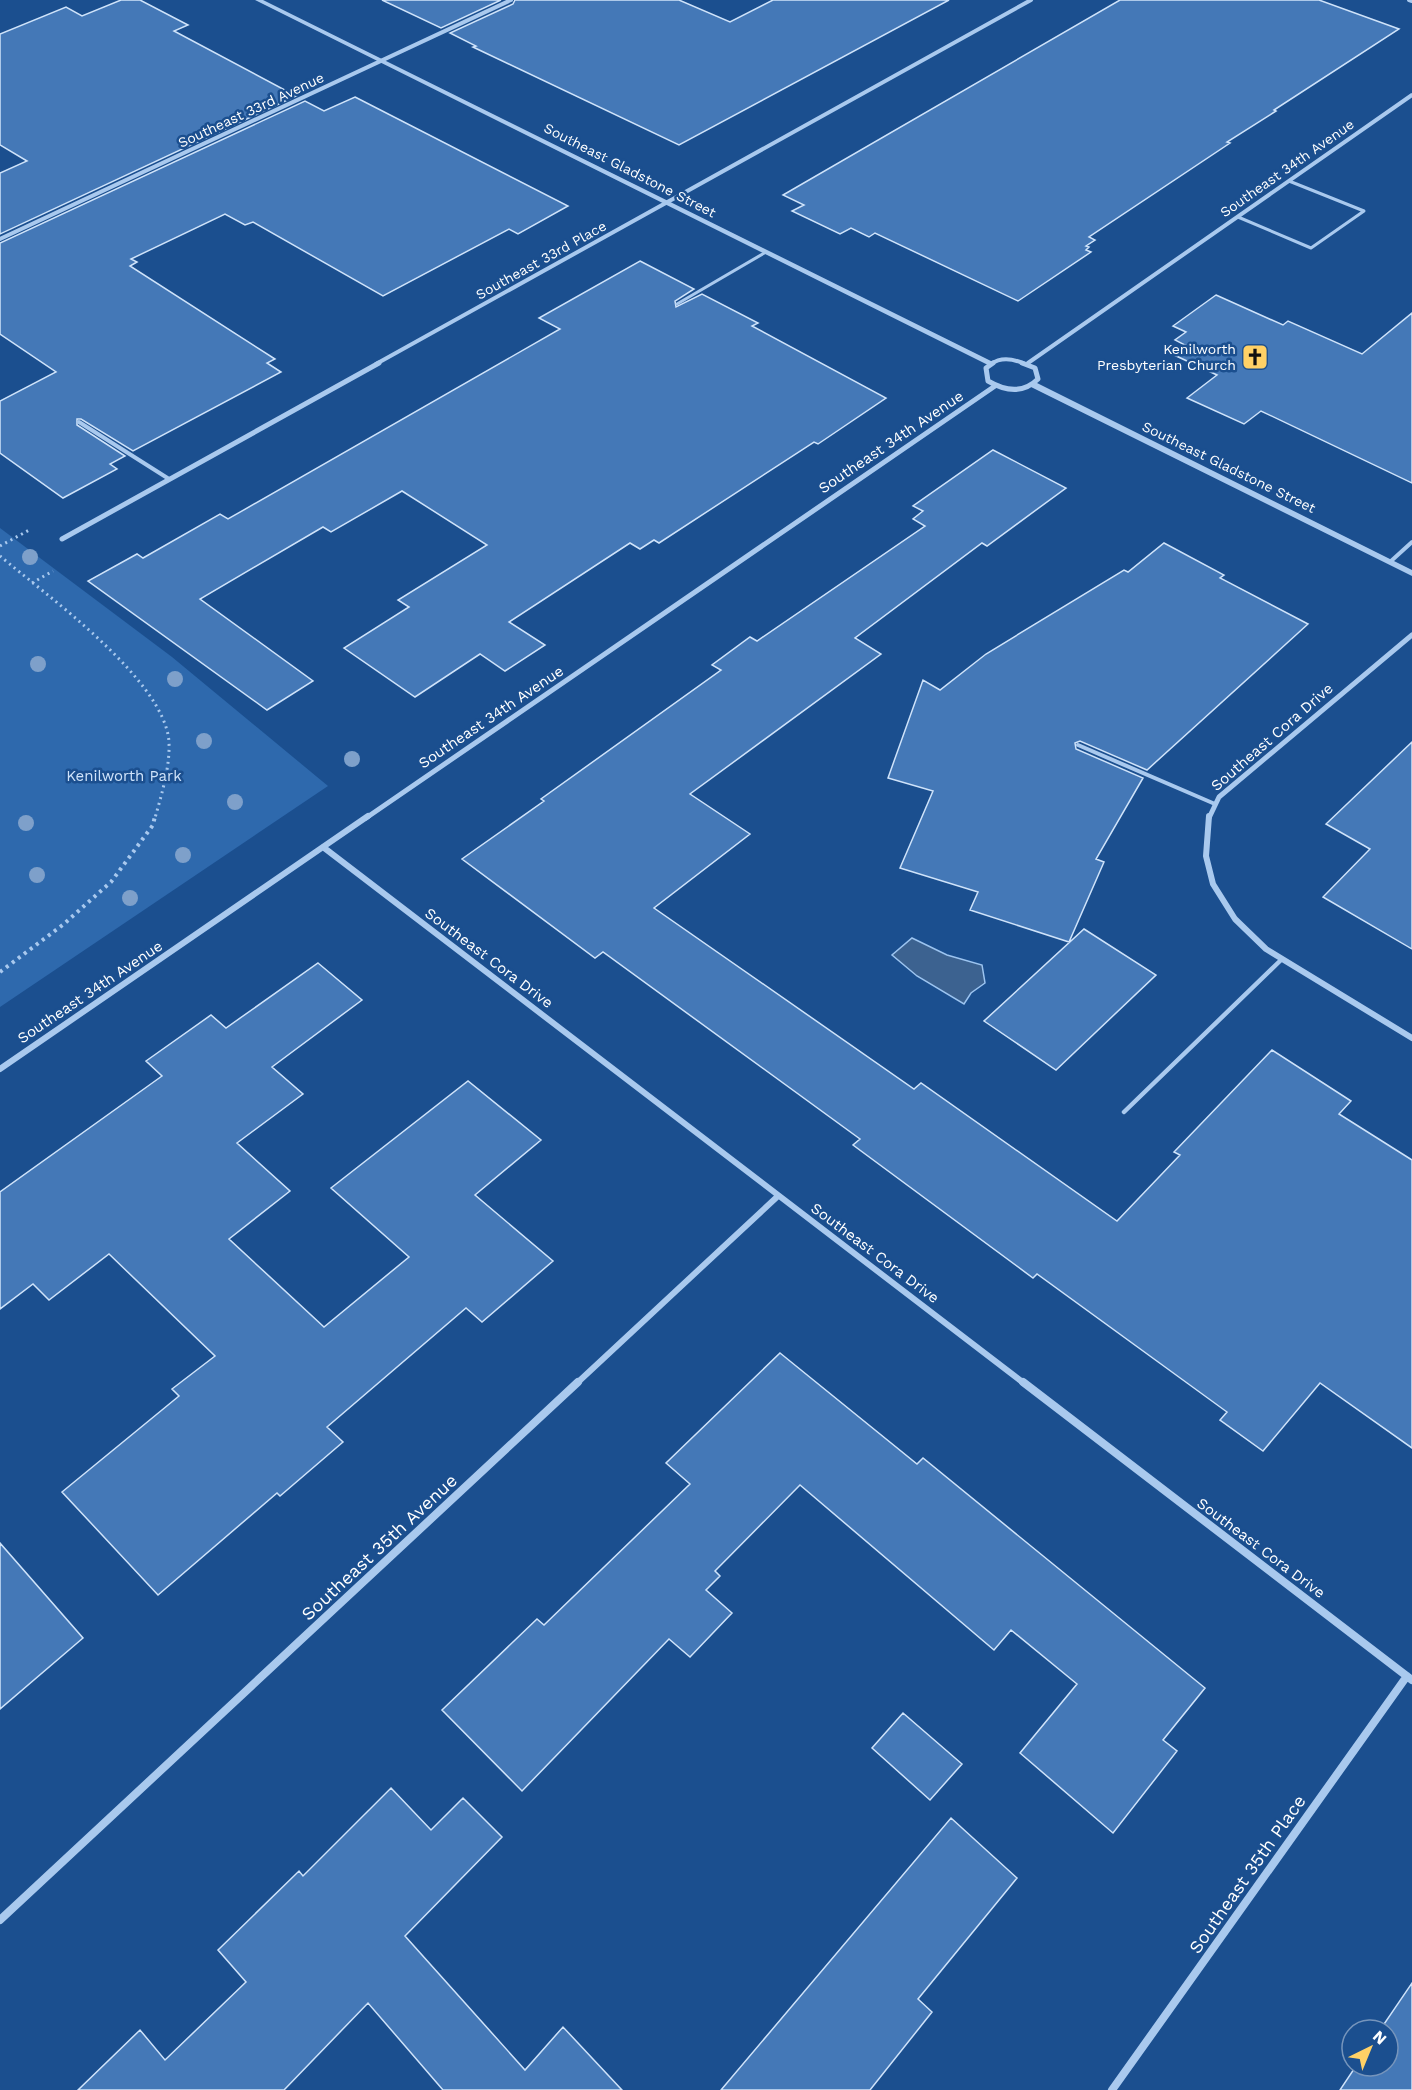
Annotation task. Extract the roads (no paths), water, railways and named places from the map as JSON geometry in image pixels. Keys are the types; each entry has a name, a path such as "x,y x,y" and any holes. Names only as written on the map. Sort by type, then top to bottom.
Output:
{"street":[{"name":"Southeast Gladstone Street","path":"258,0 991,363"},
{"name":"Southeast 33rd Avenue","path":"0,239 511,0"},
{"name":"Southeast 33rd Place","path":"62,539 1031,0"},
{"name":"Southeast 34th Avenue","path":"1028,363 1412,95"},
{"path":"1013,359 1028,363 1038,373 1034,385 1016,390 995,386 985,374 991,363 1013,359"},
{"name":"Southeast Gladstone Street","path":"1034,385 1412,573"},
{"name":"Southeast 34th Avenue","path":"0,1069 995,386"},
{"name":"Southeast Cora Drive","path":"1412,635 1219,797 1207,821 1206,856 1213,884 1235,919 1266,949 1412,1038"},
{"name":"Southeast Cora Drive","path":"323,847 1409,1678"},
{"name":"Southeast 35th Avenue","path":"0,1920 778,1196"},
{"name":"Southeast 35th Place","path":"1112,2090 1409,1678"}],"lane":[{"path":"1238,217 1311,248 1364,211 1289,181"},
{"path":"677,304 766,252"},
{"path":"79,422 170,479"},
{"path":"1390,562 1412,542"},
{"path":"1078,745 1215,804"},
{"path":"1124,1112 1282,958"}],"place":[{"name":"Kenilworth Presbyterian Church","path":"1255,357"}],"park label":[{"name":"Kenilworth Park","path":"124,776"}]}
